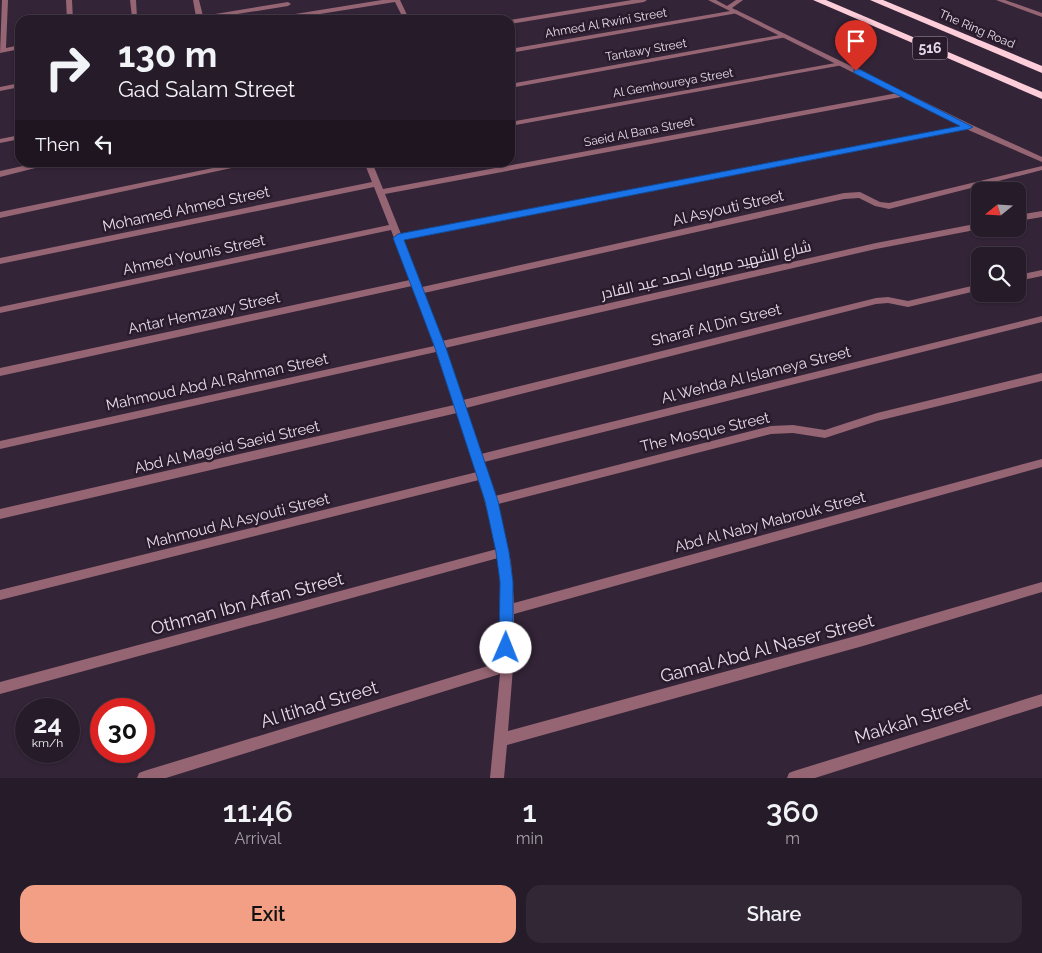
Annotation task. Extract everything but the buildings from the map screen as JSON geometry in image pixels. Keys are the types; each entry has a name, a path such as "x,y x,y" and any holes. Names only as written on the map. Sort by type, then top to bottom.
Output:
{"highway":[{"name":"516","path":"818,0 1042,96"},
{"name":"The Ring Road","path":"876,0 1042,70"}],"street":[{"path":"6,0 1,51 15,48"},
{"path":"69,0 70,15"},
{"path":"133,0 135,15"},
{"path":"196,0 199,15"},
{"path":"312,15 395,0 404,15"},
{"path":"515,21 644,0"},
{"path":"712,0 969,127 1042,160"},
{"path":"728,8 740,0"},
{"path":"999,0 1042,15"},
{"path":"216,15 287,2 294,15"},
{"name":"Ahmed Al Rwini Street","path":"515,50 736,12"},
{"name":"Tantawy Street","path":"515,85 785,36"},
{"name":"Al Gemhoureya Street","path":"515,123 841,64"},
{"path":"0,89 15,86"},
{"name":"Saeid Al Bana Street","path":"515,163 903,94"},
{"path":"398,238 969,127"},
{"path":"0,141 15,138"},
{"path":"0,174 32,167"},
{"path":"0,215 232,167"},
{"path":"370,167 440,347 492,501 503,552 507,582 506,666 496,778"},
{"name":"Saeid Al Bana Street","path":"378,188 495,167"},
{"name":"Al Asyouti Street","path":"417,287 844,196 860,195 878,204 890,206 1042,168"},
{"name":"Mohamed Ahmed Street","path":"0,261 378,188"},
{"path":"1026,217 1042,214"},
{"name":"Ahmed Younis Street","path":"0,310 394,227"},
{"name":"شارع الشهيد مبروك احمد عبد القادر","path":"440,347 866,248 971,228"},
{"path":"1026,276 1042,273"},
{"name":"Antar Hemzawy Street","path":"0,372 417,287"},
{"name":"Sharaf Al Din Street","path":"460,407 876,301 888,300 908,304 971,289"},
{"name":"Al Wehda Al Islameya Street","path":"478,459 1042,319"},
{"name":"Mahmoud Abd Al Rahman Street","path":"0,445 440,347"},
{"name":"The Mosque Street","path":"492,501 771,430 793,429 825,434 877,417 1042,377"},
{"name":"Abd Al Mageid Saeid Street","path":"0,514 460,407"},
{"name":"Abd Al Naby Mabrouk Street","path":"507,610 1042,463"},
{"name":"Mahmoud Al Asyouti Street","path":"0,595 483,475"},
{"name":"Othman Ibn Affan Street","path":"0,688 503,552"},
{"name":"Gamal Abd Al Naser Street","path":"500,740 863,640 1042,587"},
{"name":"Al Itihad Street","path":"144,778 506,666"},
{"name":"Makkah Street","path":"794,778 1042,700"}],"route":[{"path":"506,648 507,582 503,552 492,501 440,348 398,238 969,127 856,71"}]}
